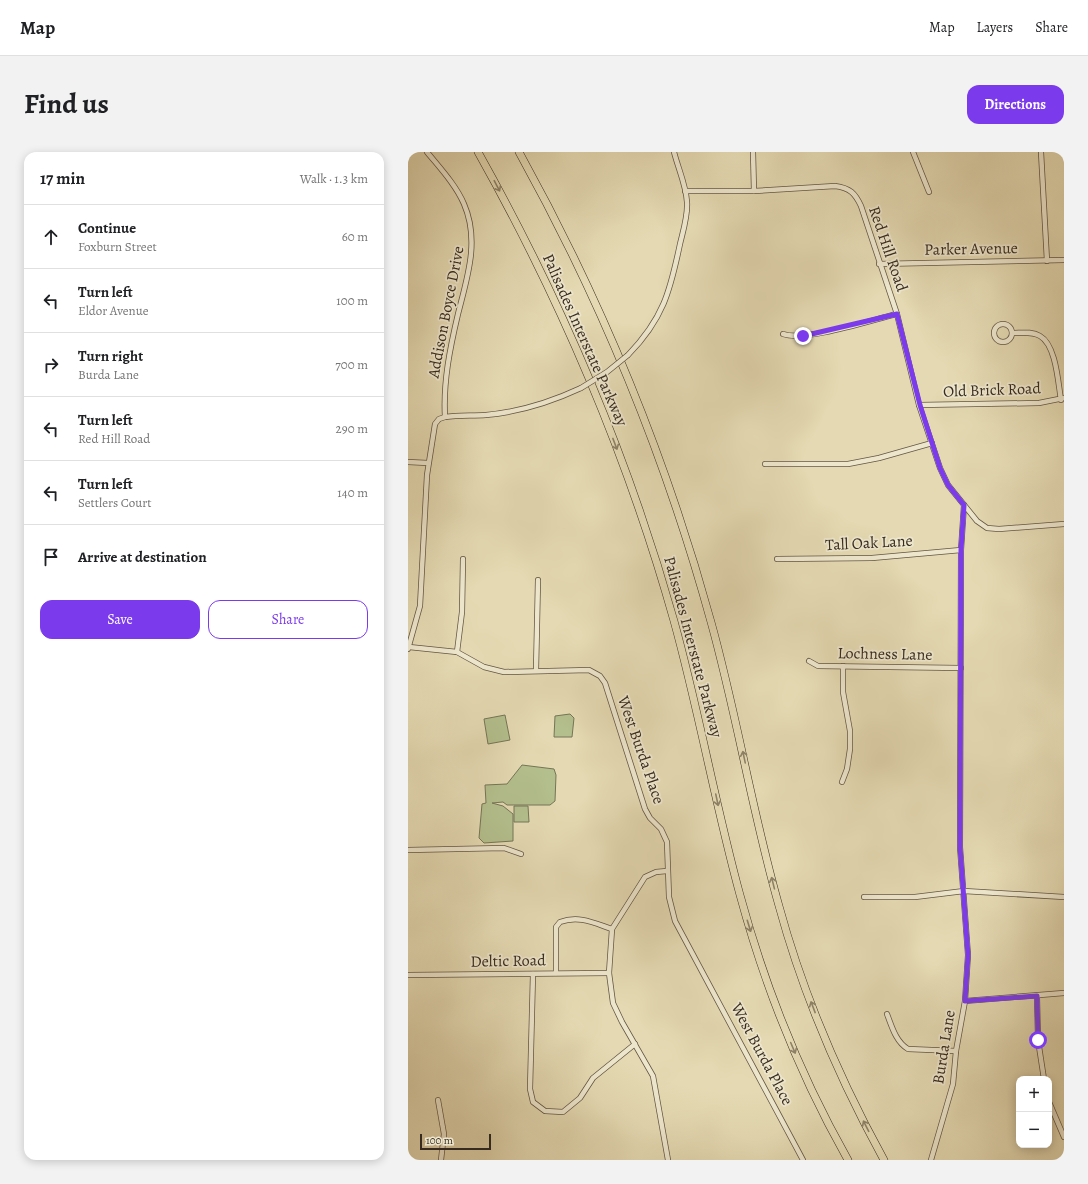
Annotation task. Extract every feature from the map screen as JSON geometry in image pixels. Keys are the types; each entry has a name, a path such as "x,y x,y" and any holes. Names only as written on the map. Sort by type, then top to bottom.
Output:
{"highway":[{"name":"Palisades Interstate Parkway","path":"478,152 515,219 551,292 589,378 625,470 655,559 679,638 735,876 759,959 796,1056 818,1103 848,1160"},
{"name":"Palisades Interstate Parkway","path":"519,152 561,232 596,305 631,386 663,468 694,563 717,642 771,876 788,936 806,990 832,1054 858,1111 884,1160"}],"street":[{"name":"Addison Boyce Drive","path":"427,152 462,199 469,217 472,236 470,266 447,373 444,394 445,417"},
{"path":"408,648 420,606 428,464 434,426 439,419 445,417 481,416 516,411 552,400 581,388 607,372 628,355 652,327 667,298 686,216 687,202 685,191 674,152"},
{"path":"754,152 754,191"},
{"path":"913,152 929,192"},
{"path":"1041,152 1047,261"},
{"name":"Red Hill Road","path":"685,191 754,191 835,186 846,188 855,194 861,206 879,264 897,314 920,405 940,468 948,485 977,521 987,528 999,529 1064,524"},
{"name":"Parker Avenue","path":"879,264 1064,260"},
{"path":"783,334 790,336 818,333 897,314"},
{"path":"1012,333 1030,333 1039,335 1047,341 1052,353 1062,399"},
{"name":"Old Brick Road","path":"920,405 1040,403 1062,399"},
{"path":"765,464 848,464 879,458 932,443"},
{"path":"408,462 428,464"},
{"name":"Burda Lane","path":"931,1160 953,1084 956,1051 965,1001 968,955 960,847 961,550 964,505"},
{"name":"Tall Oak Lane","path":"777,560 872,558 961,550"},
{"path":"457,652 462,612 463,559"},
{"path":"536,670 538,580"},
{"name":"West Burda Place","path":"408,648 457,652 494,670 589,670 600,676 605,684 645,809 650,818 661,829 667,842 669,897 675,921 803,1160"},
{"name":"Lochness Lane","path":"809,661 818,666 961,668"},
{"path":"842,782 847,769 850,748 850,731 843,692 843,666"},
{"path":"408,850 504,848 521,854"},
{"path":"667,870 656,872 645,877 612,929 609,973 613,1003 653,1076 668,1160"},
{"path":"864,896 916,897 964,891 1064,898"},
{"path":"556,973 556,927 560,922 577,918 586,919 612,929"},
{"name":"Deltic Road","path":"408,975 609,973"},
{"path":"533,974 530,1089 533,1102 545,1111 563,1112 580,1098 593,1078 635,1044"},
{"path":"965,1001 1064,994"},
{"path":"1037,996 1038,1040 1044,1076"},
{"path":"887,1014 897,1039 902,1046 908,1049 956,1051"},
{"path":"438,1100 444,1134 441,1160"},
{"path":"1052,1109 1064,1137"}],"green space":[{"path":"570,714 574,718 572,737 554,737 555,716"},
{"path":"505,715 510,740 488,744 484,719"},
{"path":"522,765 554,769 556,775 555,801 550,805 507,805 503,802 492,803 503,806 513,814 513,841 484,843 479,838 482,804 486,803 485,785 507,784"},
{"path":"514,806 528,806 529,822 514,822"}],"route":[{"path":"803,336 897,314 920,405 940,468 948,485 964,505 961,550 960,847 968,955 965,1001 1037,996 1038,1040"}]}
